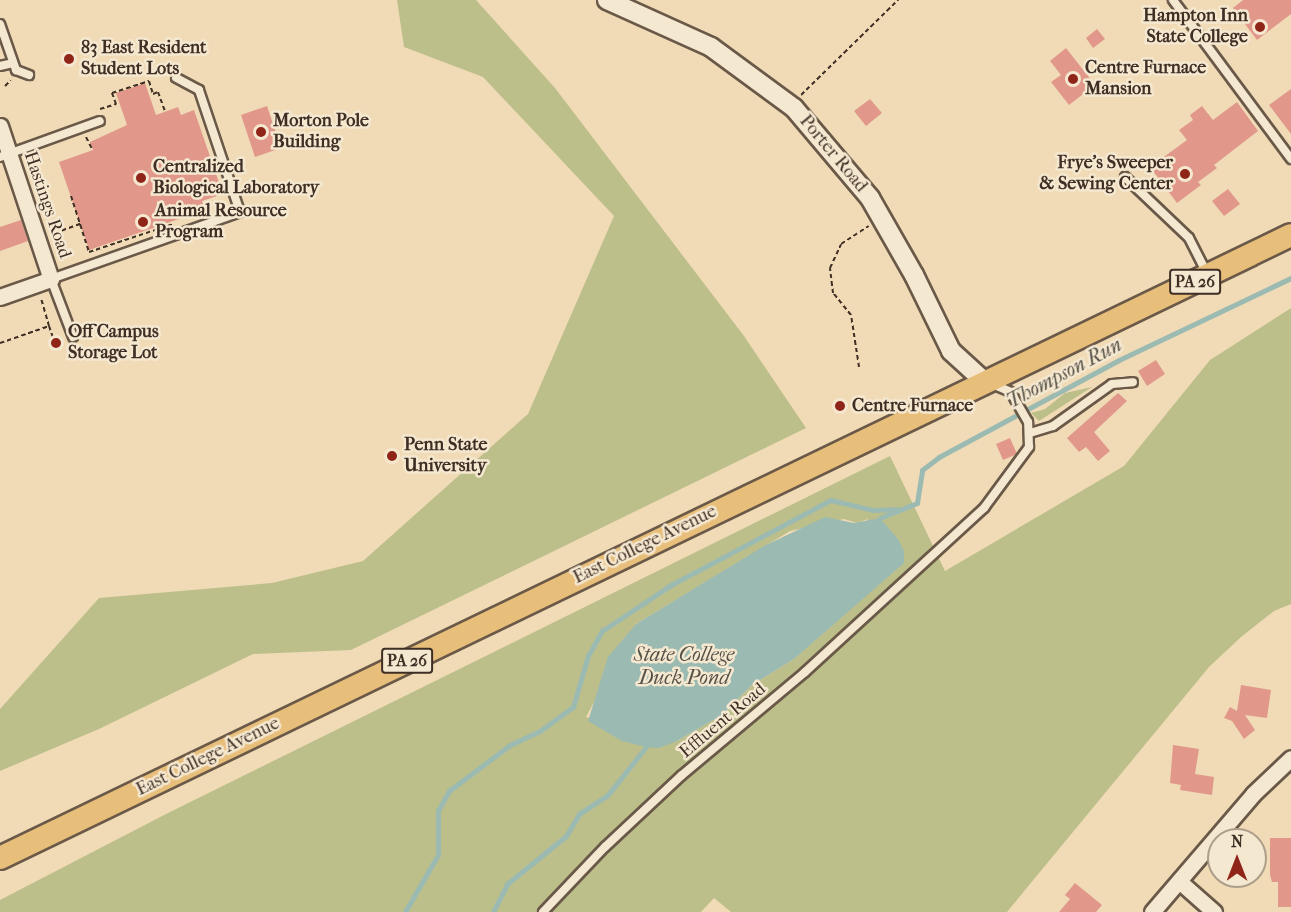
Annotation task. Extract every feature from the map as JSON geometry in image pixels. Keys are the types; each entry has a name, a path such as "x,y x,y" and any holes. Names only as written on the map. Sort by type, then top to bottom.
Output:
{"main road":[{"name":"East College Avenue","path":"0,858 985,382 1016,370 1291,235"}],"street":[{"name":"Porter Road","path":"607,0 711,47 790,105 844,163 882,218 951,351 985,382"},
{"name":"Hastings Road","path":"0,126 5,155 51,279 0,297"},
{"path":"1152,912 1253,794 1291,758"},
{"path":"1179,881 1214,912"}],"lane":[{"path":"1173,0 1291,159"},
{"path":"0,24 13,63 19,72 29,75"},
{"path":"0,66 13,63"},
{"path":"73,337 51,279 240,212 199,90 176,78"},
{"path":"5,155 100,121"},
{"path":"1125,177 1189,238 1208,276"},
{"path":"985,382 1013,396 1030,433 1053,426 1112,384 1133,382"},
{"name":"Effluent Road","path":"543,912 605,847 682,775 806,672 930,561 984,508 1022,462 1029,447 1030,433"}],"path":[{"path":"790,105 898,0"},
{"path":"100,121 97,111 118,103 112,93 149,81 151,94 158,92 165,111"},
{"path":"83,127 92,149"},
{"path":"71,196 89,252 172,223 177,234"},
{"path":"859,367 851,315 833,293 830,268 841,244 882,218"},
{"path":"55,233 80,224"},
{"path":"39,293 56,343"},
{"path":"0,343 50,326"}],"green space":[{"path":"397,0 476,0 555,88 744,336 806,428 351,650 253,654 99,729 0,771 0,709 99,598 272,583 363,561 528,414 614,216 483,77 404,47"},
{"path":"1291,308 1291,604 1274,611 1241,637 1209,667 1007,912 731,912 714,898 701,912 0,912 0,900 166,814 890,456 945,571 1124,466 1210,360","holes":["844,519 857,523 868,519 834,621 794,659 752,685 722,715 677,741 586,717 636,624 790,531"]},
{"path":"1092,387 1039,421 1031,413 1045,409 1065,393"}],"water":[{"name":"State College Duck Pond","path":"825,517 854,523 880,518 898,539 904,551 904,563 794,659 752,685 722,715 677,741 659,748 646,747 622,741 588,721 608,657 636,624 764,546"}],"building":[{"name":"Hampton Inn State College","path":"1243,0 1291,0 1291,14 1257,40 1233,8"},
{"path":"1097,29 1105,39 1093,48 1086,38"},
{"name":"Centre Furnace Mansion","path":"1066,48 1095,85 1069,105 1051,82 1061,75 1050,61"},
{"name":"Centralized Biological Laboratory","path":"145,83 156,115 178,107 181,115 194,110 223,194 202,201 205,210 89,250 59,162 93,150 90,142 127,125 116,93"},
{"path":"1291,89 1291,134 1269,105"},
{"path":"870,99 882,113 866,126 854,111"},
{"path":"1237,102 1258,131 1214,165 1217,168 1198,182 1201,185 1177,203 1150,167 1187,140 1179,130 1193,120 1190,115 1202,106 1213,120"},
{"name":"Morton Pole Building","path":"267,106 281,148 255,157 241,115"},
{"path":"1228,189 1240,204 1224,216 1212,201"},
{"path":"21,220 28,241 0,251 0,227"},
{"path":"1156,360 1165,374 1147,386 1138,371"},
{"path":"1118,393 1127,401 1094,432 1110,451 1098,461 1086,447 1079,452 1067,438"},
{"path":"1010,438 1017,454 1003,460 996,444"},
{"path":"1241,685 1271,690 1267,718 1245,715 1255,730 1244,739 1232,721 1224,718 1230,707 1237,711"},
{"path":"1173,745 1199,749 1195,774 1214,777 1212,795 1180,790 1181,785 1170,783"},
{"path":"1270,838 1291,838 1291,907 1278,907 1278,882 1272,882 1270,875"},
{"path":"1075,883 1102,905 1096,912 1059,912 1070,899 1065,895"}],"waterway":[{"name":"Thompson Run","path":"880,518 917,503 922,470 939,457 1119,360 1291,278"},
{"path":"405,912 438,855 438,811 449,791 510,745 540,731 573,707 588,656 602,631 671,585 831,500 873,510 897,509"},
{"path":"493,912 507,884 566,836 579,814 607,796 646,747"}],"place":[{"name":"Hampton Inn State College","path":"1260,27"},
{"name":"83 East Resident Student Lots","path":"69,59"},
{"name":"Centre Furnace Mansion","path":"1073,79"},
{"name":"Morton Pole Building","path":"261,132"},
{"name":"Frye's Sweeper & Sewing Center","path":"1185,174"},
{"name":"Centralized Biological Laboratory","path":"141,178"},
{"name":"Animal Resource Program","path":"143,222"},
{"name":"Off Campus Storage Lot","path":"56,343"},
{"name":"Centre Furnace","path":"840,406"},
{"name":"Penn State University","path":"392,456"}]}
